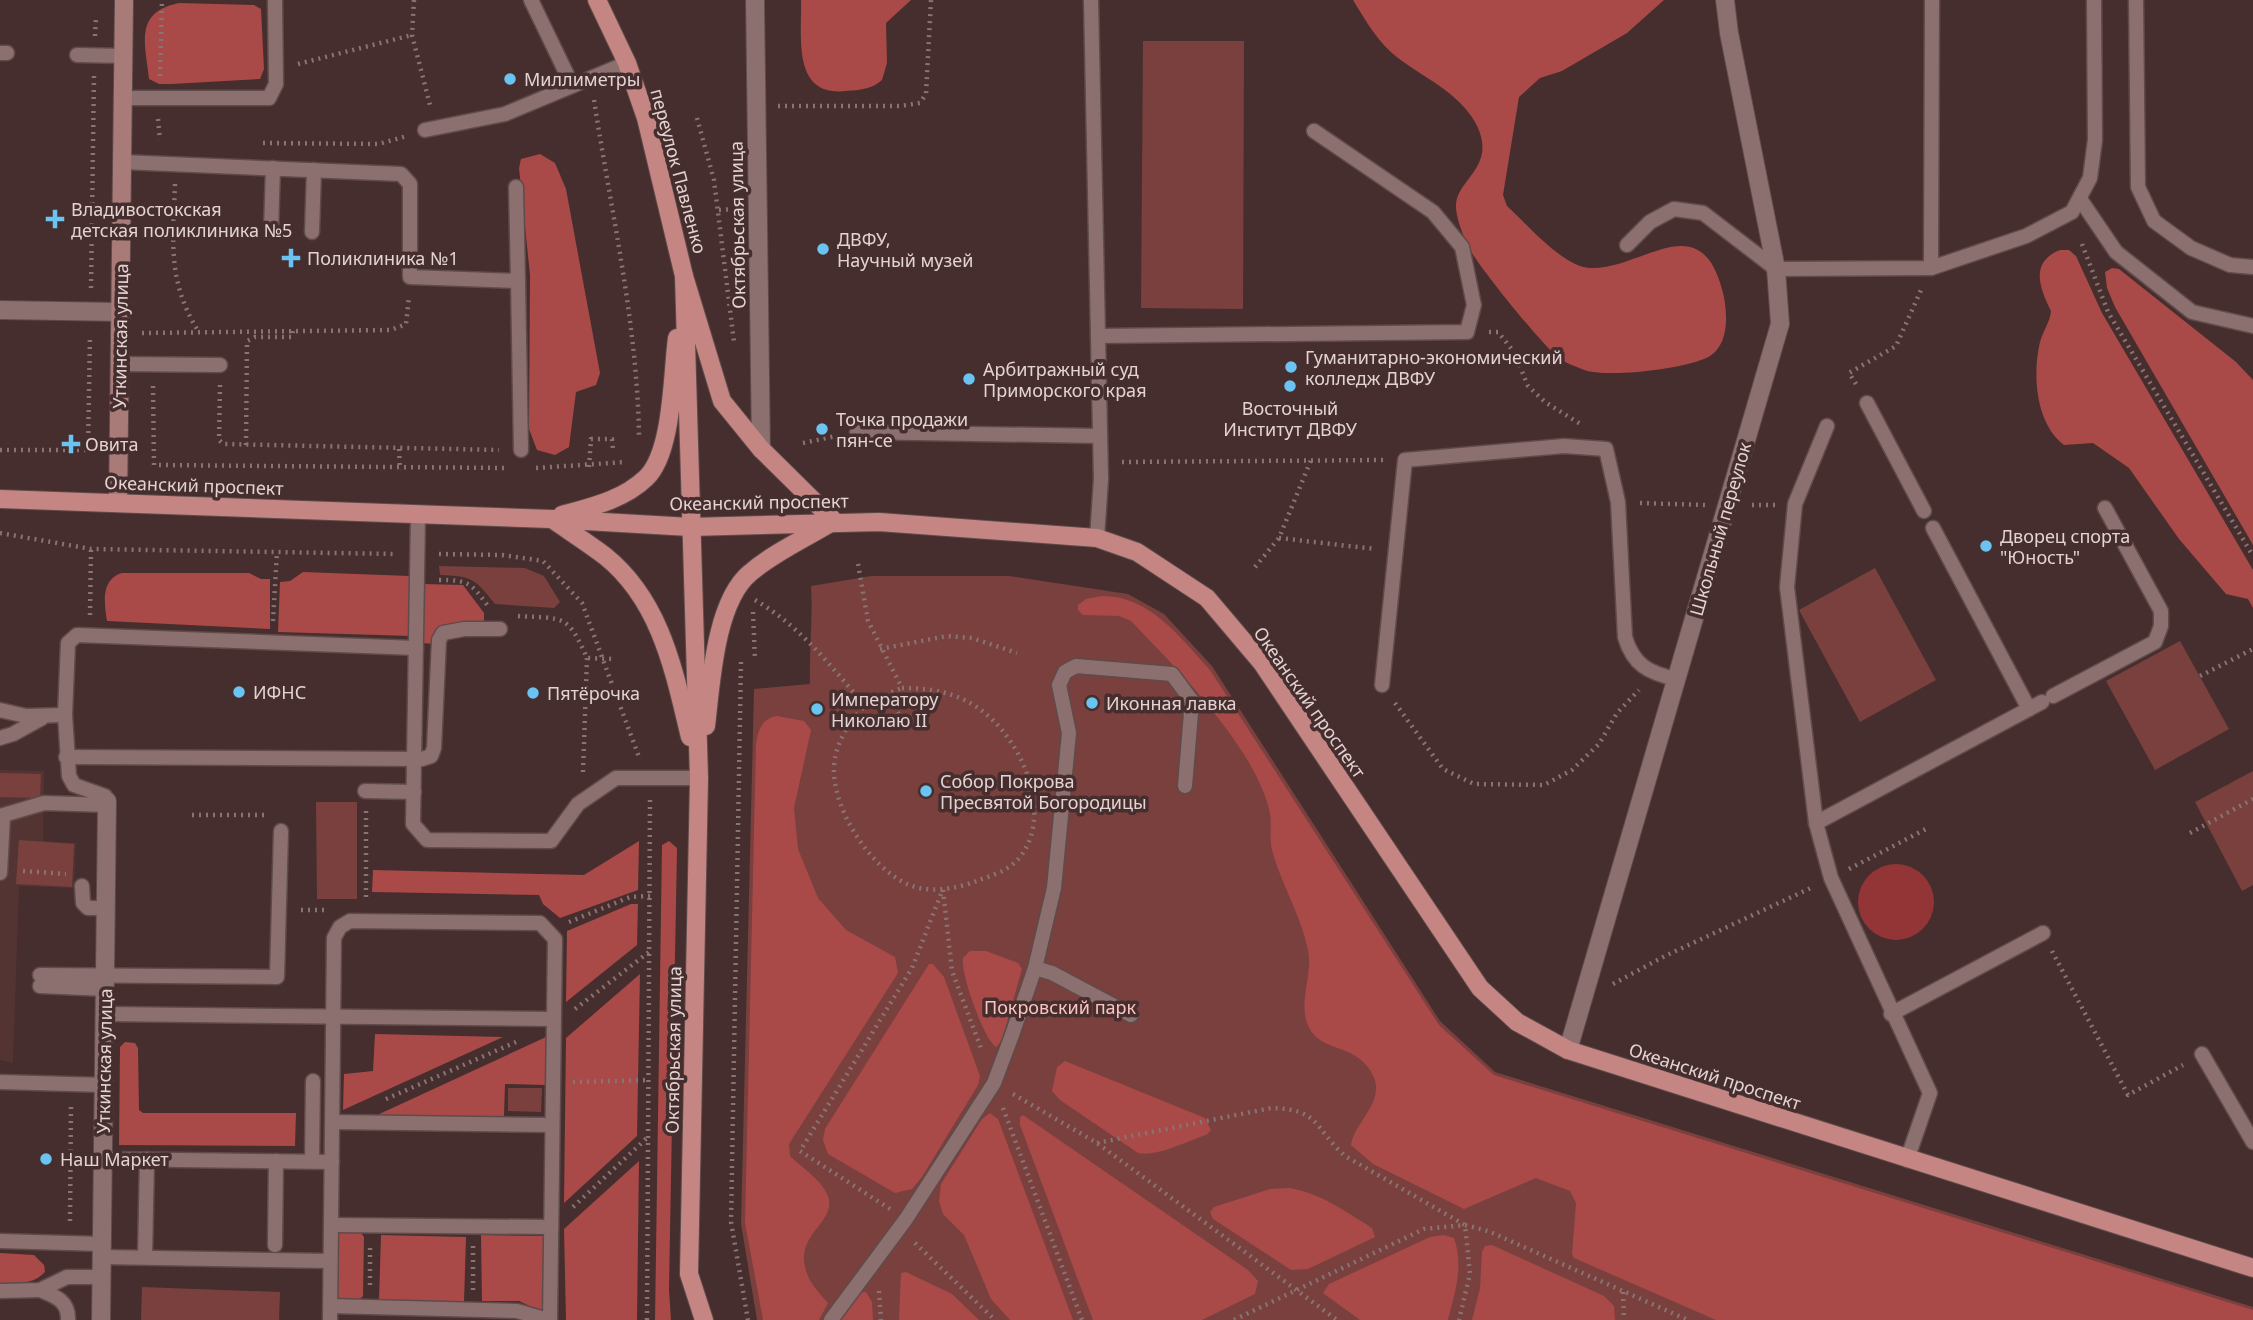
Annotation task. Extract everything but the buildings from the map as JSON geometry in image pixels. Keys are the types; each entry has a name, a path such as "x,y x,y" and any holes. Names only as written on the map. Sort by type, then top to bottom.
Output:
{"main road":[{"name":"переулок Павленко","path":"597,0 627,63 646,118 684,276"},
{"path":"684,276 722,401 761,449 834,521 748,574 729,604 714,662 699,778"},
{"path":"551,519 612,500 647,478 664,447 684,276"},
{"path":"684,276 699,778"},
{"name":"Океанский проспект","path":"0,499 551,519 690,527 834,521 1097,538 1137,552 1207,598 1262,663 1480,988 1517,1022 1568,1050 2253,1268"},
{"path":"551,519 606,557 641,593 662,633 699,778"},
{"name":"Октябрьская улица","path":"699,778 689,1274 704,1320"}],"street":[{"name":"Уткинская улица","path":"118,503 124,0"},
{"name":"Октябрьская улица","path":"755,0 761,449"},
{"name":"Школьный переулок","path":"1568,1050 1780,324 1776,269 1729,33 1725,0"},
{"path":"0,310 121,312"},
{"name":"Уткинская улица","path":"101,1320 107,803"}],"lane":[{"path":"123,97 269,98 276,84 277,70 275,0"},
{"path":"531,0 572,85"},
{"path":"1091,0 1101,462 1097,538"},
{"path":"1931,268 1932,0"},
{"path":"1627,245 1650,222 1674,209 1703,213 1776,269 1931,268 2026,236 2072,212 2090,178 2095,140 2094,0"},
{"path":"2136,0 2138,187 2154,221 2191,248 2230,265 2253,267"},
{"path":"77,55 124,56"},
{"path":"424,130 505,114 627,63"},
{"path":"1098,336 1467,332 1474,305 1462,247 1433,212 1314,131"},
{"path":"122,162 401,174 410,184 410,278 518,281"},
{"path":"271,231 273,168"},
{"path":"312,232 314,170"},
{"path":"516,187 521,450"},
{"path":"2080,199 2116,252 2192,312 2253,326"},
{"path":"120,363 220,365"},
{"path":"1867,403 1924,511"},
{"path":"1827,426 1796,504 1787,587 1816,823 1831,878 1891,1014 1930,1093 1907,1160"},
{"path":"857,432 1100,436"},
{"path":"1382,685 1405,460 1564,446 1606,449 1618,502 1625,638 1630,655 1654,674 1676,679"},
{"path":"1816,823 2155,642 2161,626 2161,611 2105,508"},
{"path":"418,514 413,824 427,839 541,842 557,835 564,820 598,788 616,778 699,778"},
{"path":"1933,528 2029,709"},
{"path":"66,758 414,761 431,756 434,748 437,648 443,633 502,622"},
{"path":"0,871 2,816 44,803 107,803 105,796 74,785 69,776 65,715 68,643 77,635 416,648"},
{"path":"831,1320 903,1224 994,1083 1035,968 1054,888 1069,733 1059,685 1065,672 1076,666 1172,674 1192,701 1185,786"},
{"path":"0,710 43,717 65,715"},
{"path":"0,738 13,734 43,717"},
{"path":"365,791 414,792"},
{"path":"40,981 105,983 277,977 281,831"},
{"path":"82,886 83,904 88,908 106,908"},
{"path":"350,921 540,923 549,930 555,939 549,1320 517,1311 370,1307 331,1313 334,938 340,927 350,921"},
{"path":"1891,1014 2043,933"},
{"path":"1035,968 1052,973 1131,1014"},
{"path":"105,1014 553,1022"},
{"path":"2202,1054 2253,1142"},
{"path":"312,1161 313,1080"},
{"path":"0,1082 104,1085"},
{"path":"332,1122 552,1125"},
{"path":"103,1159 332,1162"},
{"path":"145,1257 147,1160"},
{"path":"275,1245 276,1161"},
{"path":"331,1225 551,1227"},
{"path":"0,1241 102,1250 145,1257 330,1261"},
{"path":"0,1291 40,1290 67,1278 102,1277"},
{"path":"40,1290 58,1298 65,1305 68,1320"}],"path":[{"path":"162,0 162,50"},
{"path":"254,143 379,144 424,130 412,35 414,0"},
{"path":"777,106 900,106 919,103 926,94 931,0"},
{"path":"277,70 412,35"},
{"path":"0,450 88,450 95,55"},
{"path":"590,78 625,290 638,389 639,442"},
{"path":"697,118 719,210 732,342"},
{"path":"158,122 158,140 172,140"},
{"path":"176,164 174,277 182,302 199,332"},
{"path":"2072,212 2091,272 2108,312 2253,556"},
{"path":"1896,346 1931,268"},
{"path":"120,334 400,327 406,324 408,317 410,278"},
{"path":"246,446 247,341 255,337 292,337 293,331"},
{"path":"1467,332 1498,332 1514,352 1528,386 1545,402 1589,429 1606,449"},
{"path":"152,364 153,466 400,470 508,468"},
{"path":"220,365 219,440 223,444 521,450"},
{"path":"803,443 857,432"},
{"path":"589,467 591,439 612,439 612,450"},
{"path":"399,449 400,470"},
{"path":"522,468 620,465 635,454"},
{"path":"1255,567 1279,538 1311,460"},
{"path":"1101,462 1405,460"},
{"path":"0,533 91,549 502,555 544,561 582,603 646,776 651,802 647,1320"},
{"path":"1279,538 1395,551"},
{"path":"90,619 91,549"},
{"path":"272,644 277,552"},
{"path":"858,564 868,621 902,688"},
{"path":"417,579 464,580 473,585 493,612"},
{"path":"747,623 753,599"},
{"path":"753,599 755,660"},
{"path":"753,599 775,611 807,640 865,706"},
{"path":"502,622 567,622 574,629 587,658 583,780"},
{"path":"880,649 947,636 972,638 1017,653"},
{"path":"2200,676 2253,649"},
{"path":"587,658 614,659"},
{"path":"741,660 732,1222 748,1320"},
{"path":"1382,685 1443,769 1474,784 1544,785 1572,770 1599,744 1617,713 1654,674"},
{"path":"902,688 927,688 946,692 978,707 1009,738 1029,780 1034,806 1032,835 1020,858 1003,871 943,890 909,886 883,871 849,823 834,775 834,765 844,732 865,706 887,694 902,688"},
{"path":"887,694 901,718"},
{"path":"365,791 366,866"},
{"path":"2190,833 2253,799"},
{"path":"192,815 268,815 277,821 281,831"},
{"path":"0,871 63,874 82,886"},
{"path":"943,890 952,971 1082,1320"},
{"path":"943,890 912,968 800,1151 903,1224 995,1320"},
{"path":"549,930 629,897 650,896"},
{"path":"1611,987 1619,978 1653,961 1766,911"},
{"path":"2043,933 2128,1095 2202,1054"},
{"path":"382,1101 553,1022 649,952"},
{"path":"573,1082 649,1080"},
{"path":"994,1083 1097,1143 1337,1320"},
{"path":"1097,1143 1271,1108 1295,1108 1315,1119 1332,1144 1345,1156 1465,1225 1489,1231 1688,1320"},
{"path":"71,1122 71,1197"},
{"path":"551,1227 649,1137"},
{"path":"1234,1320 1424,1229 1465,1225"},
{"path":"1459,1320 1471,1274 1465,1225"},
{"path":"370,1254 370,1307"},
{"path":"473,1255 473,1310"},
{"path":"1622,1292 1624,1320"}],"shaded area":[{"path":"801,0 911,0 886,23 887,63 882,80 870,87 846,91 829,90 816,85 808,75 801,47"},
{"path":"1353,0 1664,0 1627,33 1562,71 1540,78 1519,97 1503,195 1507,206 1535,233 1557,253 1580,266 1610,266 1667,248 1684,246 1699,251 1712,264 1726,308 1723,338 1713,354 1679,366 1610,373 1584,370 1562,360 1551,351 1479,263 1469,248 1460,225 1457,198 1479,162 1482,151 1475,122 1460,102 1384,46"},
{"path":"179,3 254,5 261,9 264,69 260,79 159,84 149,79 145,42 149,22 165,7"},
{"path":"540,154 555,163 566,189 600,373 596,385 576,392 569,447 555,455 537,450 529,429 530,275 519,168 521,159"},
{"path":"2060,250 2069,250 2076,256 2102,313 2253,570 2253,608 2248,599 2226,594 2179,539 2129,468 2093,443 2064,445 2047,425 2038,398 2036,369 2040,342 2051,311 2043,293 2040,276 2044,261"},
{"path":"2112,268 2119,269 2236,362 2253,380 2253,545 2115,307 2107,288 2105,272"},
{"path":"303,572 410,576 411,636 278,632 280,582 290,581"},
{"path":"122,573 249,573 261,579 270,579 270,629 107,621 107,586 110,580"},
{"path":"423,584 463,585 484,613 484,625 434,644 422,643"},
{"path":"1101,596 1134,602 1149,610 1175,632 1210,670 1439,1025 1494,1075 2253,1310 2253,1320 1716,1320 1574,1258 1572,1254 1576,1203 1570,1191 1536,1178 1464,1209 1373,1164 1351,1145 1371,1107 1376,1086 1365,1064 1350,1053 1325,1043 1312,1032 1307,1023 1304,1005 1309,968 1308,950 1301,924 1272,850 1270,813 1262,788 1249,762 1212,710 1131,621 1119,616 1083,615 1078,610 1078,605 1086,599"},
{"path":"777,716 804,721 811,730 794,808 798,849 818,898 846,930 895,957 898,973 789,1144 790,1156 817,1179 828,1196 827,1214 809,1240 804,1262 814,1287 828,1303 819,1320 763,1320 745,1223 756,744 762,726 767,720"},
{"path":"0,770 44,771 43,841 76,843 74,888 19,886 13,1063 0,1060"},
{"path":"639,841 638,890 560,918 543,904 539,895 372,892 373,870 584,875"},
{"path":"669,841 677,848 669,1289 671,1320 655,1320 662,845"},
{"path":"1896,864 1911,867 1923,875 1931,887 1934,902 1931,917 1923,929 1911,937 1896,940 1881,937 1869,929 1861,917 1858,902 1861,887 1869,875 1881,867"},
{"path":"631,904 638,904 637,945 566,1002 567,931"},
{"path":"970,951 986,951 1018,963 1022,969 1002,1040 996,1047 979,1020 965,977 963,958"},
{"path":"929,964 933,964 944,977 980,1076 978,1085 922,1177 912,1189 895,1193 828,1154 823,1140 825,1129"},
{"path":"640,974 637,1136 564,1203 566,1038"},
{"path":"375,1034 503,1037 343,1110 344,1074 373,1071"},
{"path":"546,1037 545,1085 505,1084 504,1116 375,1116"},
{"path":"125,1042 135,1043 138,1048 139,1110 143,1113 296,1113 295,1146 119,1145 120,1047"},
{"path":"1065,1061 1205,1118 1211,1130 1206,1135 1163,1151 1138,1153 1060,1100 1052,1091 1057,1067"},
{"path":"990,1113 998,1119 1073,1320 1010,1320 991,1299 964,1235 943,1214 939,1201 941,1184 982,1119"},
{"path":"1023,1115 1248,1270 1258,1281 1255,1294 1202,1320 1093,1320 1020,1125 1020,1117"},
{"path":"639,1161 637,1320 566,1320 564,1229"},
{"path":"1289,1188 1322,1198 1342,1209 1372,1228 1375,1237 1308,1269 1291,1270 1213,1219 1210,1212 1214,1207 1270,1189"},
{"path":"361,1233 364,1237 363,1296 360,1299 338,1299 336,1295 336,1234"},
{"path":"381,1235 466,1237 464,1302 379,1300"},
{"path":"481,1235 546,1236 545,1308 540,1311 519,1301 482,1301"},
{"path":"1444,1235 1454,1238 1458,1259 1457,1279 1448,1320 1360,1320 1323,1293 1329,1284 1430,1237"},
{"path":"1492,1245 1604,1296 1614,1306 1615,1320 1472,1320 1480,1288 1482,1252 1485,1246"},
{"path":"0,1253 34,1255 44,1265 45,1272 30,1281 0,1283"},
{"path":"906,1272 952,1294 979,1320 899,1320 901,1273"},
{"path":"866,1292 872,1302 873,1320 840,1320 858,1293"}],"green space":[{"path":"1143,41 1244,41 1243,309 1141,308"},
{"path":"439,566 525,568 544,576 560,602 554,608 495,604 478,584 460,576 440,575"},
{"path":"1875,568 1936,680 1860,722 1799,610"},
{"name":"Покровский парк","path":"871,576 1009,576 1128,594 1164,614 1212,666 1440,1021 1495,1072 2253,1307 2253,1320 757,1320 741,1224 754,689 810,684 811,586"},
{"path":"2180,641 2229,729 2155,770 2106,681"},
{"path":"2253,771 2253,885 2242,891 2195,802"},
{"path":"0,773 41,774 40,798 0,797"},
{"path":"316,802 357,802 357,899 317,899"},
{"path":"19,840 74,844 72,887 16,884"},
{"path":"508,1088 542,1088 541,1112 508,1111"},
{"path":"142,1287 280,1292 279,1320 141,1320"}],"place":[{"name":"Миллиметры","path":"510,79"},
{"name":"Владивостокская детская поликлиника №5","path":"55,219"},
{"name":"ДВФУ, Научный музей","path":"823,249"},
{"name":"Поликлиника №1","path":"291,258"},
{"name":"Гуманитарно-экономический колледж ДВФУ","path":"1291,367"},
{"name":"Арбитражный суд Приморского края","path":"969,379"},
{"name":"Восточный Институт ДВФУ","path":"1290,386"},
{"name":"Точка продажи пян-се","path":"822,429"},
{"name":"Овита","path":"71,444"},
{"name":"Дворец спорта \"Юность\"","path":"1986,546"},
{"name":"ИФНС","path":"239,692"},
{"name":"Пятёрочка","path":"533,693"},
{"name":"Иконная лавка","path":"1092,703"},
{"name":"Императору Николаю II","path":"817,709"},
{"name":"Собор Покрова Пресвятой Богородицы","path":"926,791"},
{"name":"Наш Маркет","path":"46,1159"}]}
